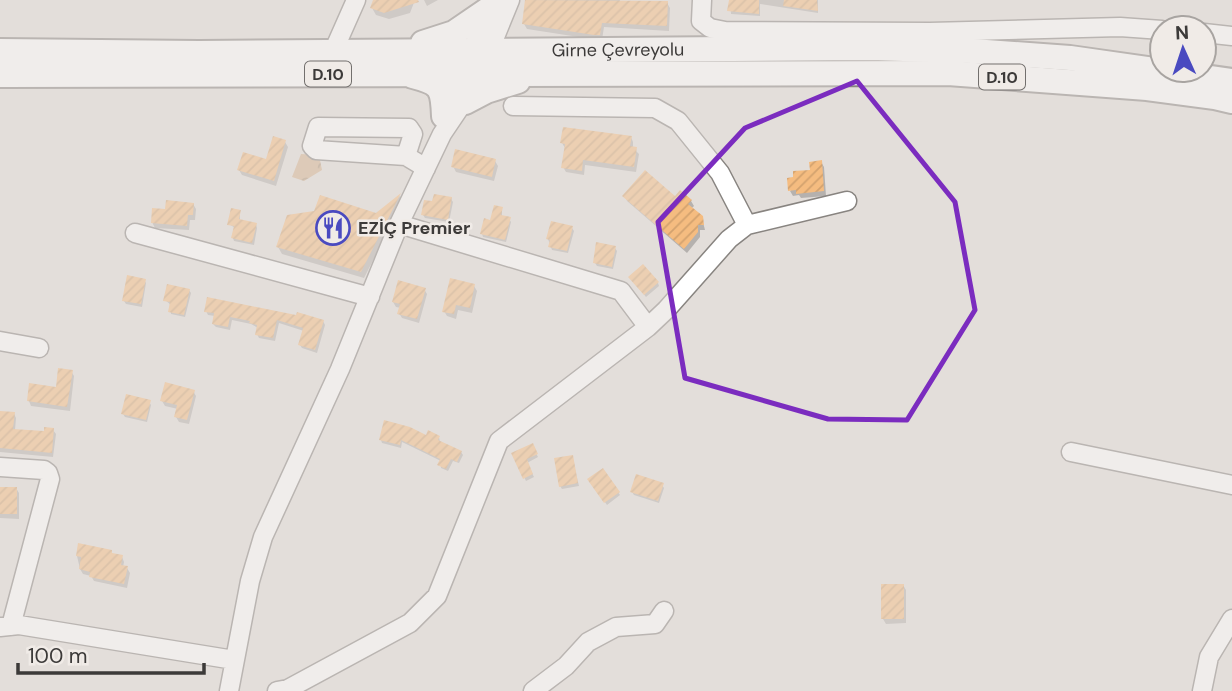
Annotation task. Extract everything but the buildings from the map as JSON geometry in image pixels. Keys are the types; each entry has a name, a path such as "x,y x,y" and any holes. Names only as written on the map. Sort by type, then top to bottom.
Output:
{"highway":[{"path":"399,62 454,33 500,2"},
{"name":"Girne Çevreyolu","path":"0,75 475,62 788,48 972,51 1070,58 1232,81"},
{"name":"Girne Çevreyolu","path":"0,51 333,52 399,62"},
{"path":"399,62 439,86 443,97 443,125"},
{"name":"Girne Çevreyolu","path":"475,62 546,73 948,73 1147,88 1232,101"},
{"path":"465,102 485,91 546,73"}],"street":[{"path":"333,52 356,0"},
{"path":"702,0 701,21 710,28 725,31 930,32 1120,27 1148,29"},
{"path":"229,691 250,581 263,537 340,369 399,225 500,2"},
{"path":"443,125 465,102 475,62"},
{"path":"513,106 655,108 678,121 720,173 747,225"},
{"path":"406,156 413,134 409,128 318,127 312,146 316,150 406,156 426,169"},
{"path":"277,691 288,689 410,623 437,596 499,441 648,327 729,239 747,225 847,201"},
{"path":"399,225 621,291 648,327"},
{"path":"135,233 370,297"},
{"path":"0,341 39,348"},
{"path":"1070,452 1232,485"},
{"path":"0,467 44,470 50,479 6,626 19,625 234,660"},
{"path":"533,691 566,666 588,642 616,627 655,624 664,611"},
{"path":"1202,691 1209,657 1232,619"}],"highlighted area":[{"path":"857,81 955,202 975,310 907,420 828,419 685,378 658,222 745,128"}],"green space":[{"path":"301,154 319,155 322,170 304,181 292,177"}],"place":[{"name":"EZİÇ Premier","path":"333,228"}]}
